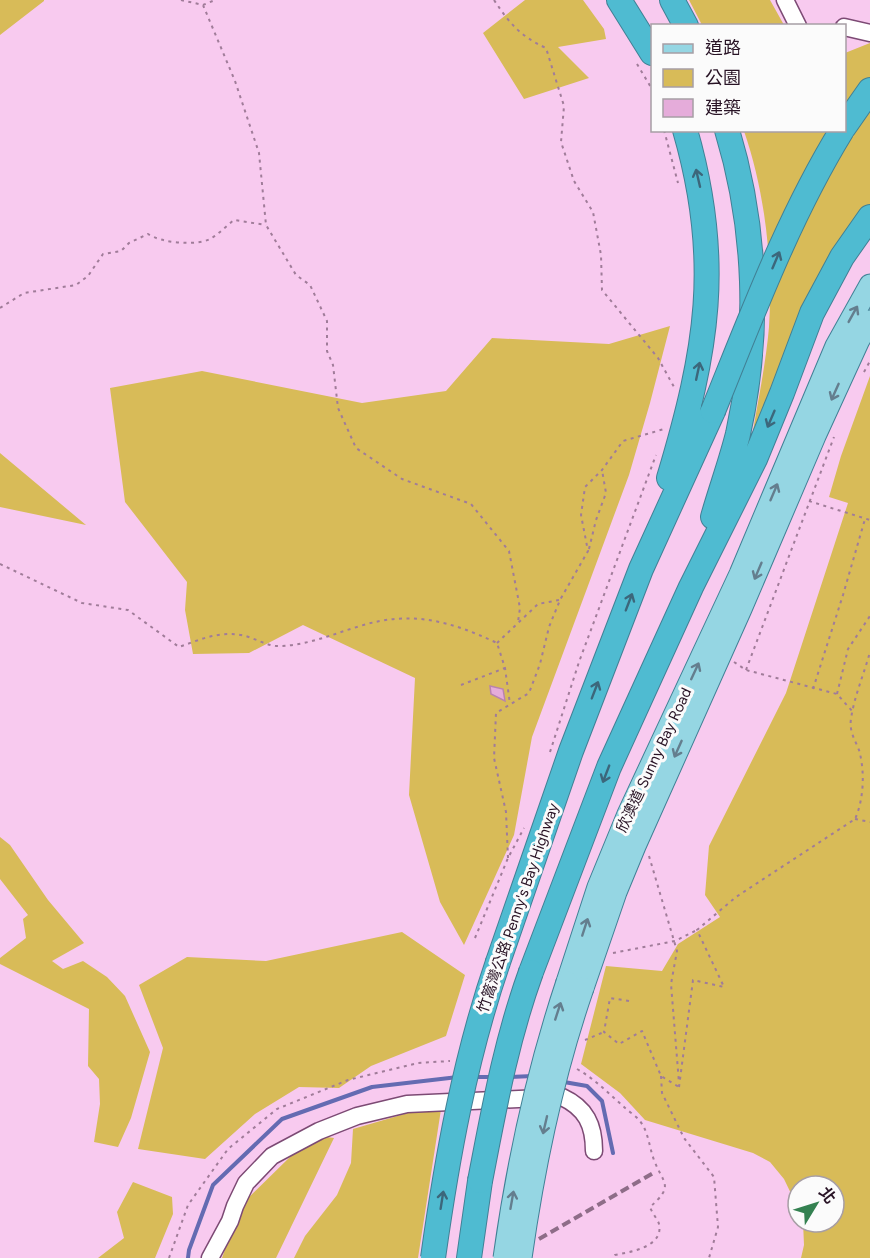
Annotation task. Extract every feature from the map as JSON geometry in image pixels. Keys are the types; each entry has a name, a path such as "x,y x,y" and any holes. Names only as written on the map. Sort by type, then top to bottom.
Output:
{"highway":[{"path":"619,0 651,51"},
{"path":"672,0 685,24"},
{"path":"846,125 870,90"},
{"path":"641,569 684,428 699,363 707,308 708,254 704,208 685,132"},
{"path":"691,587 737,435 746,393 751,344 752,295 749,240 740,184 727,132"},
{"path":"641,569 713,411 782,245 816,175 841,132"},
{"path":"469,1258 480,1181 501,1069 531,972 609,767 691,587 755,459 812,313 842,257 870,217"},
{"name":"竹篙灣公路 Penny's Bay Highway","path":"433,1258 455,1119 487,993 571,752 641,569"}],"main road":[{"name":"欣澳道 Sunny Bay Road","path":"522,1258 544,1127 598,887 628,814 740,573 832,356 870,285"},
{"name":"欣澳道 Sunny Bay Road","path":"504,1258 521,1154 546,1046 575,985 820,426 870,321"}],"lane":[{"path":"784,0 797,24"},
{"path":"846,27 870,33"},
{"path":"210,1258 230,1221 246,1183 273,1156 318,1131 357,1116 407,1104 562,1097 577,1104 588,1121 594,1136 594,1151"}],"path":[{"path":"181,0 203,5 215,0"},
{"path":"494,0 508,21 526,38 546,48 564,106 561,142 574,181 593,212 601,255 602,290 658,358 675,388 677,378"},
{"path":"203,5 235,81 259,153 266,225 296,275 310,285 327,321 327,351 333,364 338,408 356,448 402,479 471,504 509,551 520,608 518,622"},
{"path":"665,132 680,188"},
{"path":"0,308 24,293 76,285 88,276 103,254 121,251 129,243 148,234 158,240 182,242 209,240 234,220 266,225"},
{"path":"861,377 870,361"},
{"path":"588,551 581,515 585,487 603,470 623,441 667,428 663,437"},
{"path":"746,670 836,433"},
{"path":"549,754 579,662 659,447"},
{"path":"508,858 506,812 494,758 496,713 529,693 540,664 549,627 560,600 588,551 606,493 603,470"},
{"path":"809,501 870,520"},
{"path":"813,689 865,519"},
{"path":"0,564 82,603 129,610 178,647 214,634 240,635 276,646 304,644 381,620 406,617 458,625 497,643 505,668 510,704"},
{"path":"497,643 538,604 560,600"},
{"path":"837,694 848,649 870,616"},
{"path":"605,955 675,941 697,930 736,897 855,819 861,806 862,763 858,747 852,738 850,720 870,652"},
{"path":"730,660 746,670 837,694 853,712"},
{"path":"461,685 505,668"},
{"path":"855,819 870,822"},
{"path":"475,938 508,858 526,824"},
{"path":"649,856 677,951 670,984 679,1087"},
{"path":"679,1087 693,980 724,987 697,930"},
{"path":"604,1032 610,998 629,1001"},
{"path":"604,1032 619,1044 642,1031 662,1076 662,1093 684,1138 714,1177 718,1227 709,1258"},
{"path":"579,1042 604,1032"},
{"path":"170,1258 188,1205 228,1149 277,1108 348,1080 418,1063 450,1061"},
{"path":"662,1076 679,1087"}],"green space":[{"path":"0,0 44,0 44,1 0,35"},
{"path":"525,0 583,0 604,29 606,39 558,47 589,78 524,99 483,33"},
{"path":"689,0 770,0 783,24 701,24"},
{"path":"870,43 870,211 863,207 828,262 795,326 752,437 768,341 770,278 762,203 744,132 846,132 846,53"},
{"path":"670,326 629,475 532,737 514,835 464,945 440,902 409,795 415,678 303,625 249,653 193,654 185,610 187,582 125,502 110,388 202,371 362,403 446,391 492,338 609,344"},
{"path":"870,376 870,1258 801,1258 804,1234 846,1234 846,1174 786,1174 786,1183 770,1162 753,1153 645,1120 620,1093 581,1064 606,966 662,971 678,944 720,917 705,895 709,846 786,693 848,503 829,497"},
{"path":"0,453 86,525 0,507"},
{"path":"0,837 10,845 48,900 84,943 52,961 63,969 83,961 107,977 125,996 150,1052 131,1118 118,1147 94,1142 100,1104 99,1079 88,1066 89,1009 0,964 0,958 26,938 23,919 28,915 0,879"},
{"path":"402,932 465,975 446,1036 371,1066 339,1088 299,1087 255,1114 205,1159 138,1149 163,1048 139,985 187,957 266,961"},
{"path":"442,1103 418,1258 294,1258 305,1236 337,1195 351,1163 353,1129"},
{"path":"319,1136 334,1138 276,1258 222,1258 240,1206 292,1155"},
{"path":"133,1182 172,1197 173,1214 155,1258 98,1258 124,1238 117,1212"}],"building":[{"path":"490,686 503,689 505,701 491,694"}],"waterway":[{"path":"510,1077 533,1076"},
{"path":"188,1258 213,1185 282,1119 372,1087 458,1077"},
{"path":"474,1077 494,1077"},
{"path":"564,1082 587,1086 602,1101 613,1153"}],"railway":[{"path":"539,1239 655,1172"}]}
